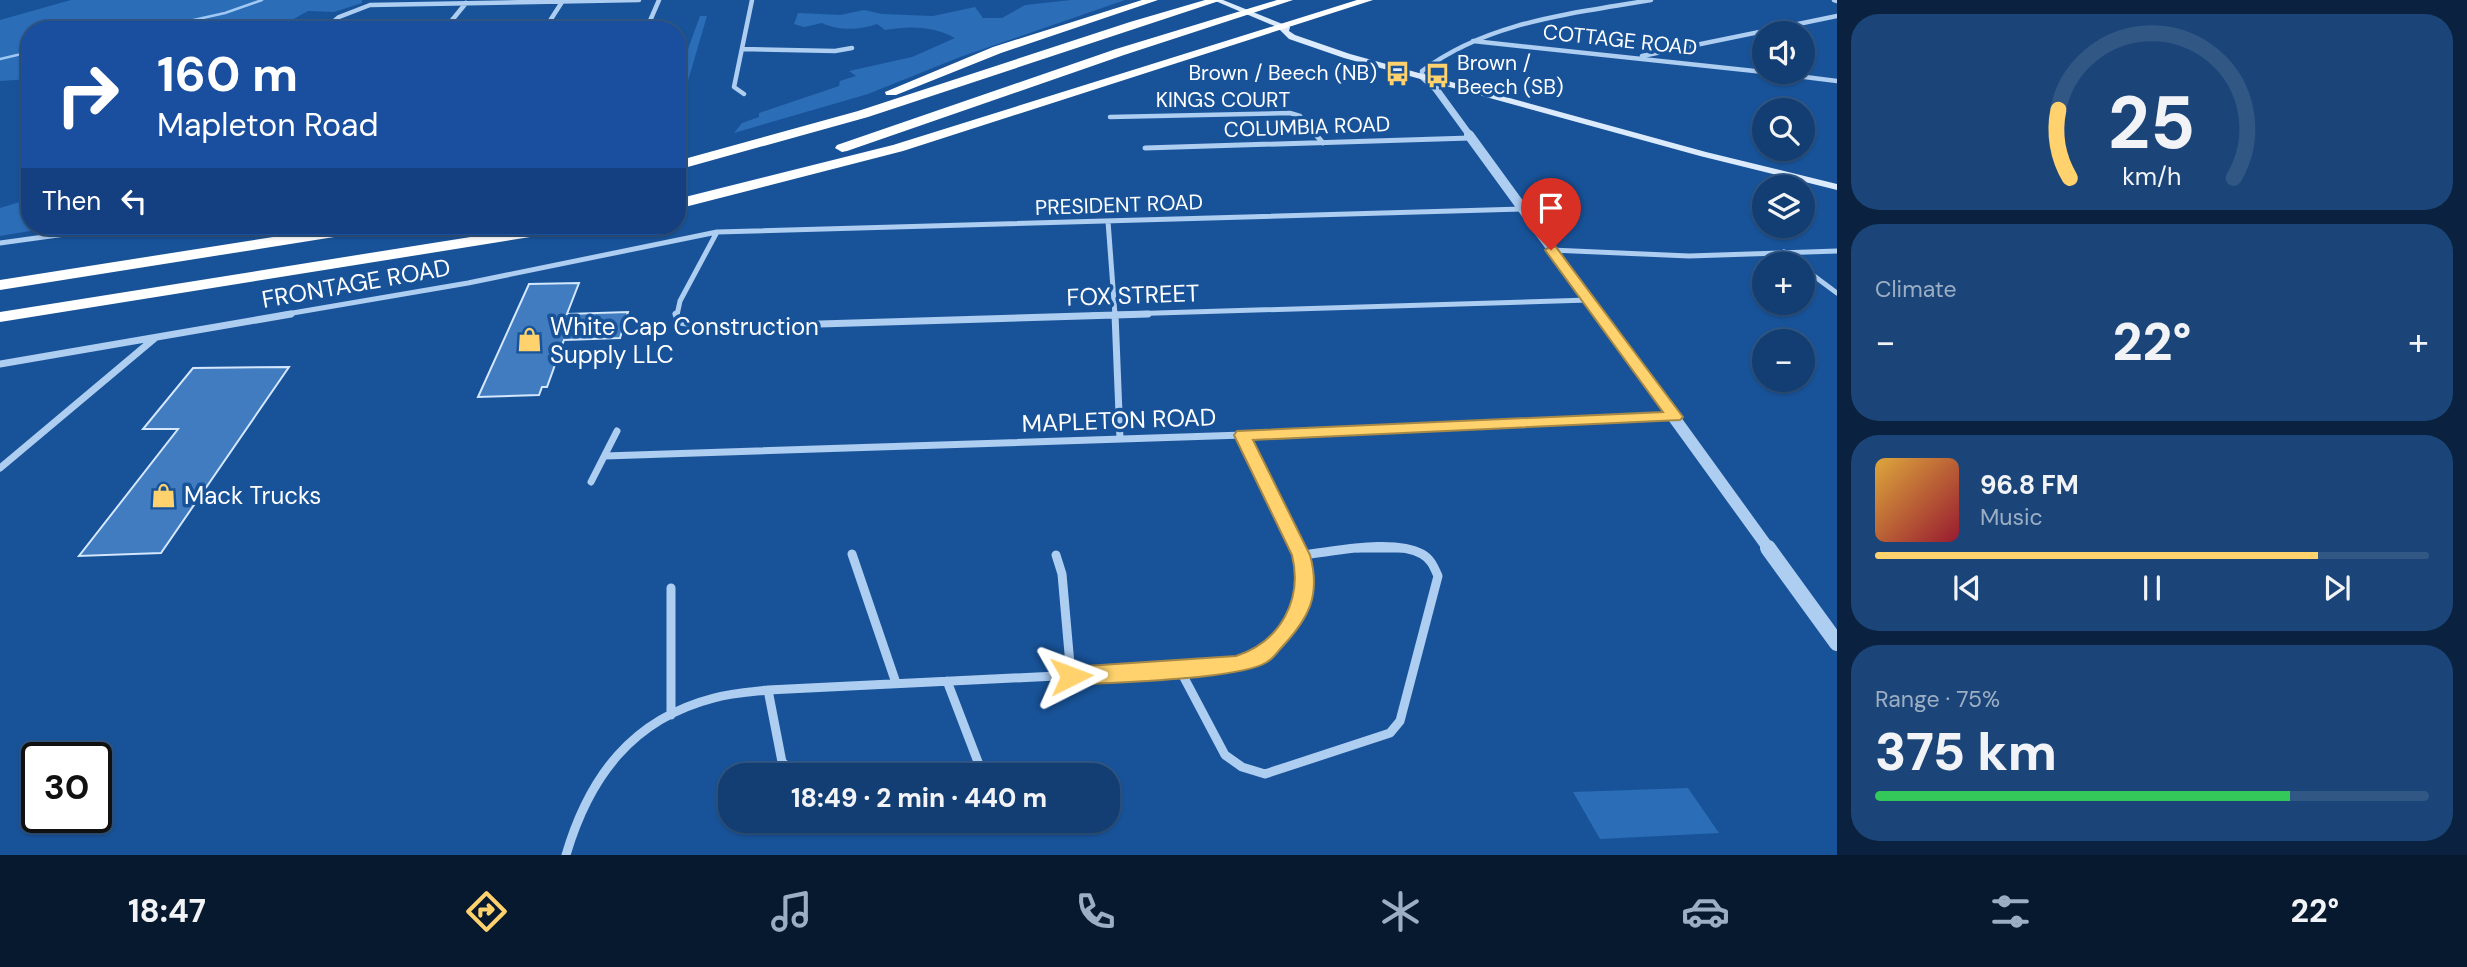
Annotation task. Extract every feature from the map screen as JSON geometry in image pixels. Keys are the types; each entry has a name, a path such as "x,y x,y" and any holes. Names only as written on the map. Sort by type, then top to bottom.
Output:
{"highway":[{"path":"686,154 863,104 967,60 1153,0"},
{"path":"686,163 863,114 1217,0"},
{"path":"686,191 867,141 1214,21 1288,0"},
{"path":"686,202 898,148 1368,0"},
{"path":"0,285 315,235"},
{"path":"470,241 497,235"},
{"path":"0,317 509,235"}],"main road":[{"path":"1217,0 1280,28 1290,36 1328,50 1703,154 1837,187"}],"street":[{"path":"334,21 370,5 639,0"},
{"path":"650,21 659,0"},
{"path":"744,93 734,87 752,0"},
{"path":"1651,0 1499,30 1425,68 1422,76 1436,89 1837,643"},
{"path":"550,21 562,2"},
{"path":"452,21 466,4"},
{"path":"1635,57 1837,16"},
{"name":"COTTAGE ROAD","path":"1473,41 1752,70"},
{"path":"742,49 835,51 852,47"},
{"name":"COTTAGE ROAD","path":"1815,78 1836,81"},
{"name":"KINGS COURT","path":"1110,117 1290,113 1300,116 1323,143"},
{"name":"COLUMBIA ROAD","path":"1144,148 1470,138"},
{"name":"PRESIDENT ROAD","path":"717,233 1522,209"},
{"path":"1108,221 1120,439"},
{"name":"FOX STREET","path":"717,233 676,312 679,322 717,327 1589,300"},
{"name":"FRONTAGE ROAD","path":"0,364 468,283 629,248 717,233"},
{"path":"0,243 58,235"},
{"path":"1551,250 1689,256 1752,253"},
{"path":"1784,252 1837,251"},
{"path":"1815,276 1837,293"},
{"path":"0,468 155,338"},
{"name":"MAPLETON ROAD","path":"605,456 1242,435 1675,417"},
{"path":"591,482 617,431"},
{"path":"566,855 576,820 589,791 607,765 629,742 671,715 709,699 768,690 1180,670 1236,664 1260,656 1275,642 1299,610 1305,592 1306,574 1301,555 1242,435"},
{"path":"1180,670 1225,755 1242,767 1265,774 1390,733 1400,721 1438,576 1433,562 1419,552 1400,548 1301,555"},
{"path":"852,554 896,683"},
{"path":"1056,555 1062,574 1071,676"},
{"path":"671,588 671,715"},
{"path":"947,681 978,763"},
{"path":"768,690 783,763"}],"shaded area":[{"path":"71,0 362,0 362,3 334,12 308,11 292,20 278,21 21,21 21,80 0,81 0,20"},
{"path":"1071,0 1125,0 960,57 868,94 734,133 742,123 759,117 759,113 839,86 840,81 856,76 849,71 912,57 955,38 921,28 885,30 877,24 849,29 822,23 804,27 794,24 798,13 840,15 864,10 882,14 933,16 975,7 983,18 1002,18 1025,5"},
{"path":"700,16 707,16 686,88 686,54"},
{"path":"20,202 21,232 0,236 0,208"},
{"path":"1688,788 1719,833 1600,839 1573,792"}],"building":[{"name":"White Cap Construction Supply LLC","path":"579,283 567,314 628,312 620,338 564,340 547,387 542,387 539,395 478,397 529,284"},
{"name":"Mack Trucks","path":"289,367 161,553 79,556 178,429 143,429 193,368"}],"waterway":[{"path":"189,21 225,13 262,0"},
{"path":"0,59 21,54"}],"place":[{"name":"Brown / Beech (NB)","path":"1397,73"},
{"name":"Brown / Beech (SB)","path":"1437,75"},
{"name":"White Cap Construction Supply LLC","path":"530,340"},
{"name":"Mack Trucks","path":"164,495"}],"route":[{"path":"1071,676 1236,664 1260,656 1289,627 1305,592 1306,574 1301,555 1242,435 1675,417 1551,250"}]}
